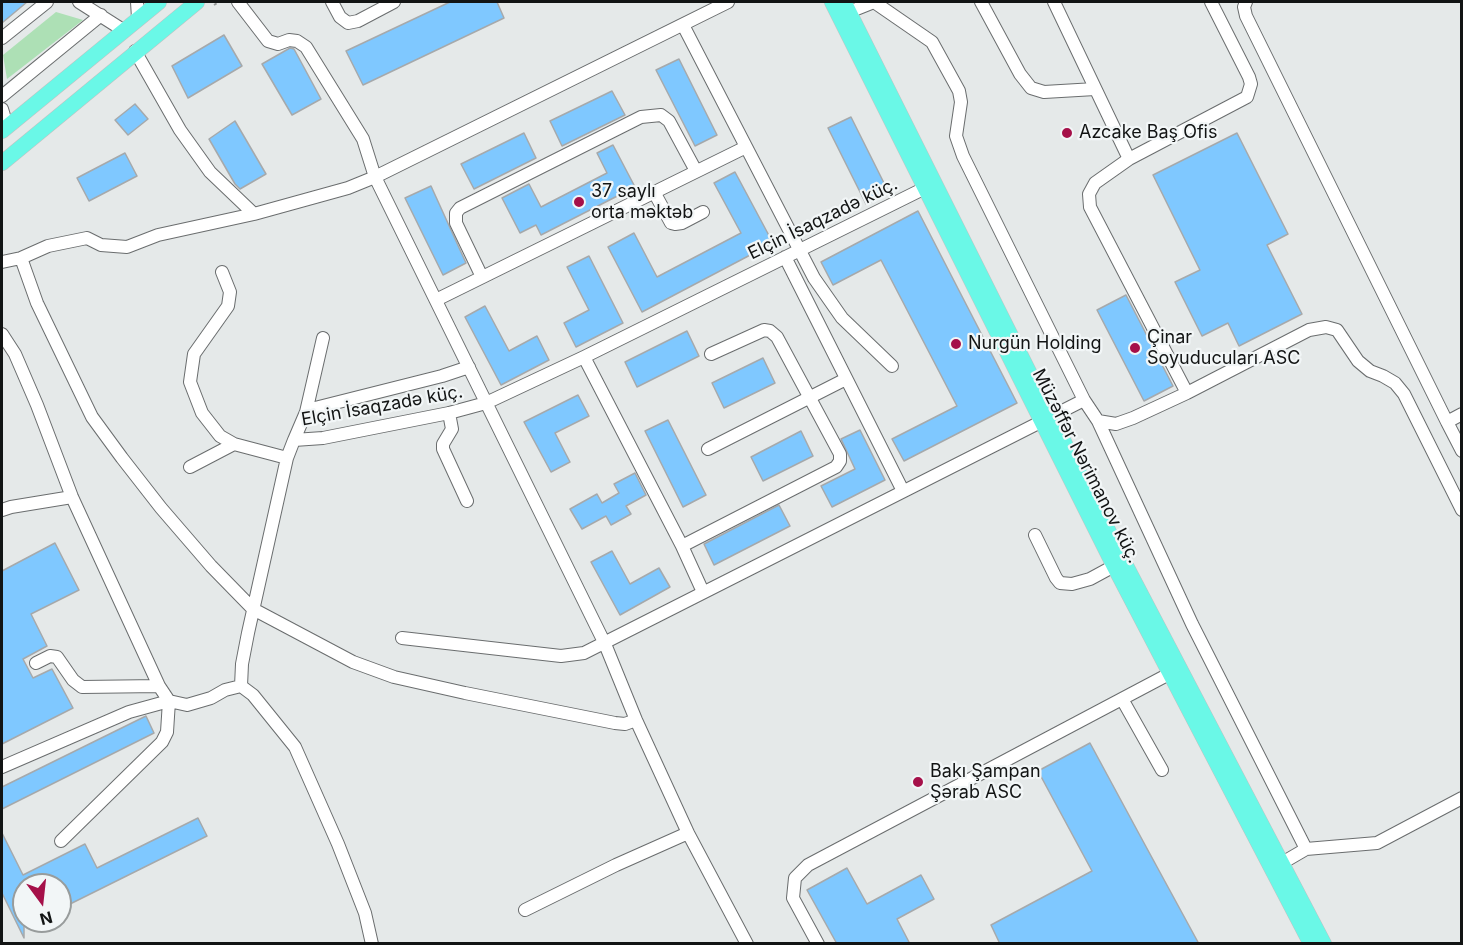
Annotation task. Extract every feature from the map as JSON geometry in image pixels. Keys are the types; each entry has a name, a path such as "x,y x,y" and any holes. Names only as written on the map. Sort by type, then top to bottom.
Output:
{"main road":[{"path":"4,128 159,2"},
{"path":"2,163 197,2"},
{"path":"832,2 930,186 1046,418 1324,944"},
{"path":"847,7 930,186"},
{"name":"Müzəffər Nərimanov küç.","path":"1046,418 1114,566 1311,944"}],"street":[{"path":"2,38 47,2"},
{"path":"79,2 123,30"},
{"path":"137,2 138,18"},
{"path":"238,2 268,41 278,44 289,40 297,41 306,46 363,139 375,177 605,644 636,720 688,833 747,944"},
{"path":"332,2 340,17 348,22 358,21 394,2"},
{"path":"2,262 21,258 48,246 87,238 101,245 127,248 158,235 254,214 348,188 375,177 729,2"},
{"path":"847,7 874,2 932,42 959,91 956,136 963,156 1084,400 1098,421 1192,624 1306,849"},
{"path":"981,2 1020,74 1031,88 1044,92 1095,89"},
{"path":"1053,2 1129,159"},
{"path":"1187,393 1090,207 1089,195 1095,183 1129,159 1246,97 1251,84 1249,76 1211,2"},
{"path":"1246,2 1244,7 1246,16 1461,451"},
{"path":"2,96 101,15"},
{"path":"683,25 798,250 831,304 842,318 892,366"},
{"path":"135,51 180,130 210,172 254,214"},
{"path":"2,109 4,128"},
{"path":"482,277 456,223 456,213 460,208 630,122 641,117 661,115 669,121 696,171"},
{"path":"436,300 746,147"},
{"name":"Elçin İsaqzadə küç.","path":"241,686 242,664 287,458 294,440 323,438 449,413 486,403 930,186"},
{"path":"654,192 671,223 682,223 703,212"},
{"path":"785,257 903,491"},
{"path":"21,258 37,303 92,417 161,508 211,566 254,609 353,662 394,677 615,723 626,724 636,720"},
{"path":"222,272 230,292 228,306 194,354 190,382 202,413 220,436 234,444 287,458"},
{"path":"1098,421 1116,424 1187,393 1309,330 1326,327 1337,330 1358,361 1370,371 1395,383 1404,394 1461,510"},
{"path":"682,546 836,467 840,461 840,454 809,396 777,337 770,331 764,330 711,354"},
{"path":"2,334 15,354 37,405 72,497 159,686 169,701 167,732 162,742 61,841"},
{"path":"294,440 306,412 322,338"},
{"path":"584,357 682,546 703,592"},
{"path":"306,412 316,407 442,376 469,367"},
{"path":"708,449 846,379"},
{"path":"402,638 561,656 584,653 1084,400"},
{"path":"449,413 452,429 443,444 443,449 467,501"},
{"path":"1447,422 1461,414"},
{"path":"190,467 234,444"},
{"path":"2,510 72,497"},
{"path":"1035,535 1060,583 1072,584 1090,579 1114,566"},
{"path":"36,663 50,656 57,657 73,680 82,687 159,686"},
{"path":"818,944 793,898 795,878 808,865 1169,674"},
{"path":"2,767 129,712 169,701 187,705 211,699 225,690 241,686 253,695 295,747 338,844 365,913 372,944"},
{"path":"1122,699 1162,770"},
{"path":"1282,863 1306,849 1377,843 1461,801"},
{"path":"525,910 616,865 688,833"}],"path":[{"path":"214,5 219,2"}],"green space":[{"path":"56,12 83,20 7,79 3,55"}],"building":[{"path":"2,2 27,2 2,23"},
{"path":"450,2 497,2 504,18 363,85 346,51"},
{"path":"224,35 242,66 188,98 172,66"},
{"path":"290,48 294,49 321,99 292,115 262,64"},
{"path":"679,59 717,135 695,146 656,70"},
{"path":"612,91 625,115 562,146 550,121"},
{"path":"135,104 148,119 128,135 115,120"},
{"path":"851,117 889,193 866,204 828,128"},
{"path":"235,121 266,174 240,189 209,139"},
{"path":"524,133 536,158 474,189 461,164"},
{"path":"1237,133 1288,234 1267,245 1302,314 1239,346 1228,323 1202,336 1175,282 1200,270 1153,175"},
{"path":"613,145 635,187 541,235 536,225 520,233 502,198 529,184 541,207 607,173 597,153"},
{"path":"125,153 137,176 89,201 77,178"},
{"path":"735,172 773,243 642,312 608,247 634,233 657,277 741,233 714,183"},
{"path":"431,186 466,263 443,275 405,198"},
{"name":"Nurgün Holding","path":"918,211 1017,403 904,461 892,439 957,406 881,260 833,285 821,262"},
{"path":"589,256 623,323 576,347 564,323 589,310 567,267"},
{"name":"Çinar Soyuducuları ASC","path":"1126,295 1173,386 1144,401 1097,310"},
{"path":"485,306 509,351 537,336 549,360 501,385 465,317"},
{"path":"687,331 699,356 637,387 625,362"},
{"path":"763,358 775,383 724,408 712,383"},
{"path":"578,395 589,416 555,433 570,462 551,472 524,422"},
{"path":"668,420 706,495 683,507 645,431"},
{"path":"860,430 885,480 832,507 821,486 855,469 841,439"},
{"path":"801,431 813,456 763,481 751,457"},
{"path":"635,473 646,495 626,506 631,514 611,525 606,516 582,529 570,509 597,494 602,503 619,493 614,484"},
{"path":"779,505 790,526 714,565 704,544"},
{"path":"55,543 79,590 31,614 47,646 23,659 33,678 52,669 73,708 2,744 2,571"},
{"path":"612,551 630,584 659,568 670,587 620,615 591,562"},
{"path":"146,716 154,733 2,809 2,787"},
{"path":"1090,743 1199,944 1000,944 991,925 1092,871 1038,771"},
{"path":"198,818 207,836 72,903 72,873 27,873 85,844 97,868"},
{"path":"2,833 22,873 12,873 12,913 2,893"},
{"path":"847,868 867,904 921,875 934,899 897,919 910,944 837,944 807,890"}],"place":[{"name":"Azcake Baş Ofis","path":"1067,133"},
{"name":"37 saylı orta məktəb","path":"579,202"},
{"name":"Nurgün Holding","path":"956,344"},
{"name":"Çinar Soyuducuları ASC","path":"1135,348"},
{"name":"Bakı Şampan Şərab ASC","path":"918,782"}]}
